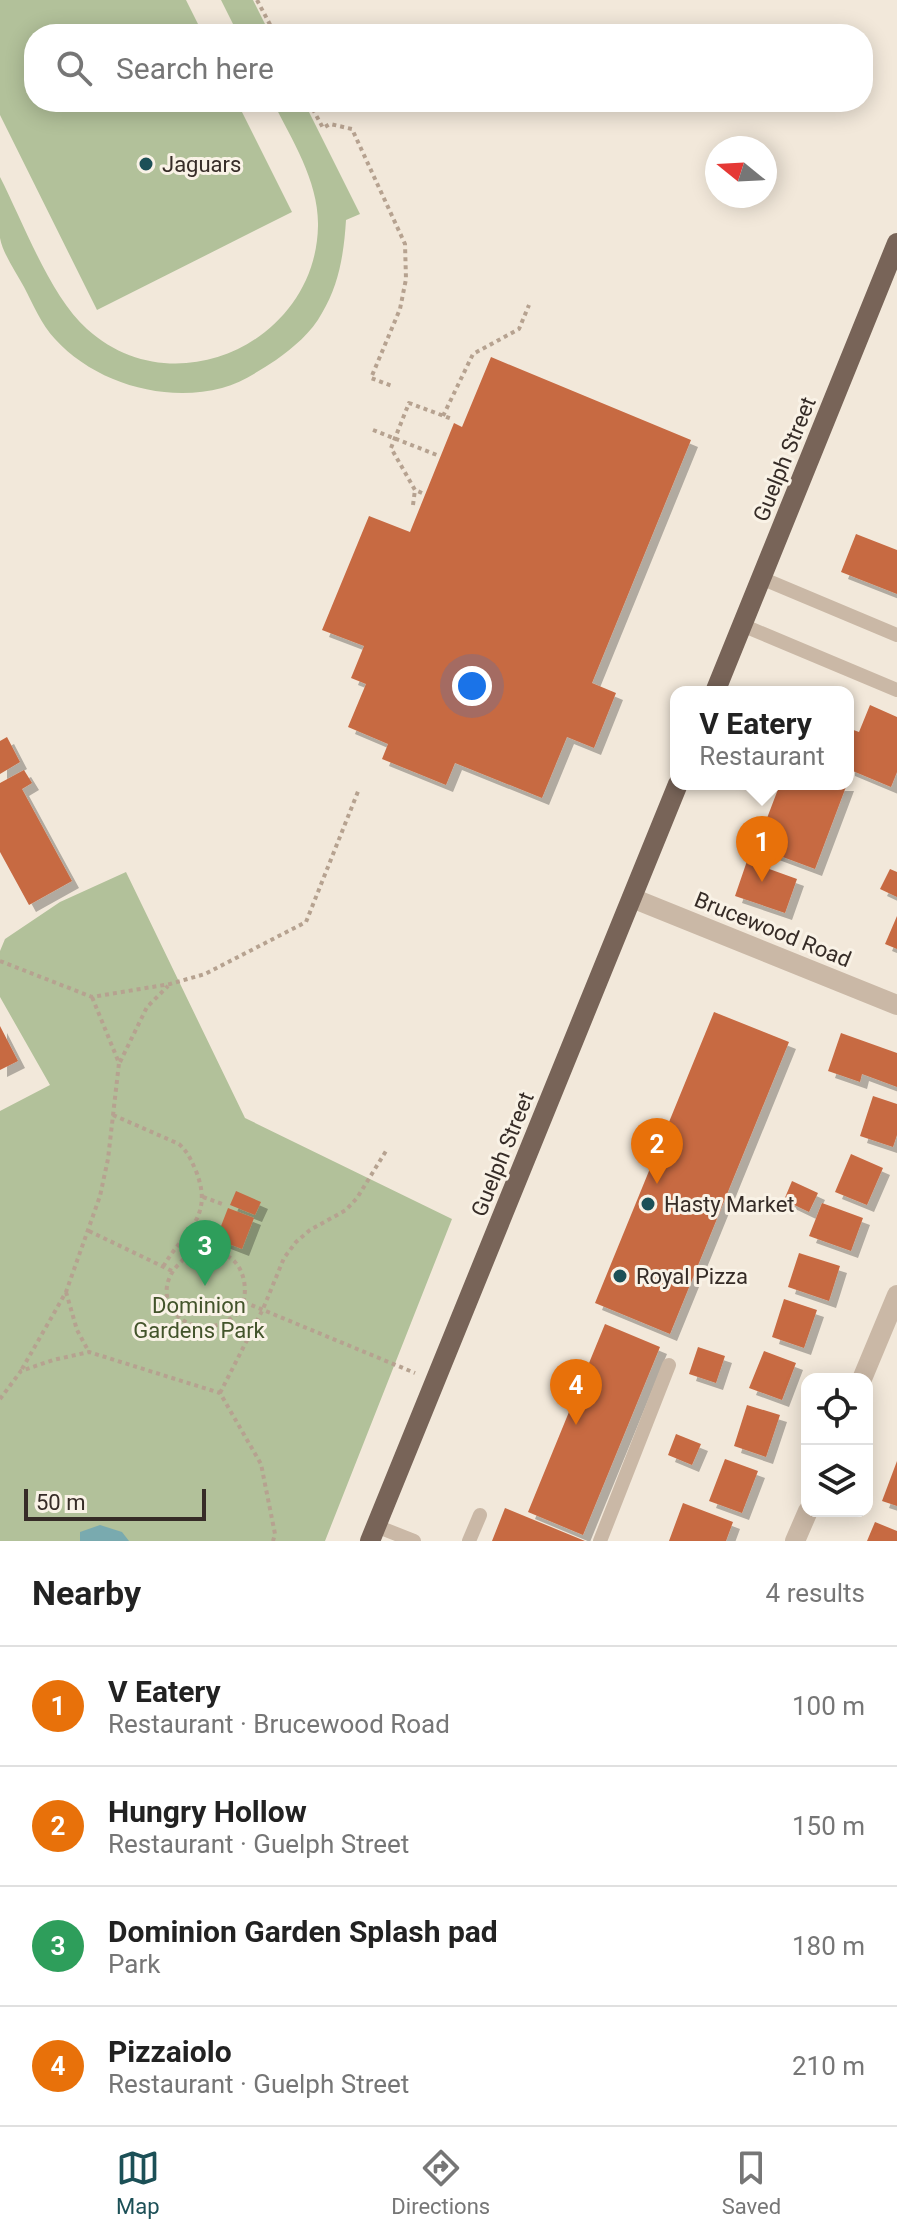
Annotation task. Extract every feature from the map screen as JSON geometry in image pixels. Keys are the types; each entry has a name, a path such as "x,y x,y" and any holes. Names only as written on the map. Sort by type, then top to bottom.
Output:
{"main road":[{"name":"Guelph Street","path":"717,686 895,255"},
{"name":"Guelph Street","path":"373,1533 676,790"}],"street":[{"name":"Brucewood Road","path":"632,898 897,1005"},
{"path":"864,1373 897,1295"},
{"path":"795,1541 805,1517"}],"lane":[{"path":"761,578 897,635"},
{"path":"742,625 897,690"},
{"path":"600,1541 669,1365"},
{"path":"469,1541 480,1515"},
{"path":"373,1533 414,1541"}],"path":[{"path":"257,0 270,24"},
{"path":"314,112 323,128 330,124 352,129 405,244 406,279 400,309 371,378 392,386"},
{"path":"443,416 473,354 519,329 529,305"},
{"path":"422,493 415,490 391,448 394,438 409,403 452,419"},
{"path":"373,430 437,455"},
{"path":"413,505 415,490"},
{"path":"0,961 92,997 170,984 205,974 306,922 359,789"},
{"path":"0,1399 21,1371 66,1292 89,1231 108,1159 119,1063 147,1007 170,984"},
{"path":"92,997 119,1063"},
{"path":"113,1115 179,1144 186,1150 200,1183 203,1197 201,1210 190,1233 174,1247 163,1267"},
{"path":"220,1393 263,1309 284,1258 310,1230 346,1210 386,1151"},
{"path":"203,1197 225,1205"},
{"path":"89,1231 172,1271"},
{"path":"213,1249 235,1262 244,1281 244,1302 238,1313 223,1325 206,1328 189,1325 173,1313 166,1298 172,1271 194,1250 213,1249"},
{"path":"66,1292 77,1330 89,1352"},
{"path":"244,1302 435,1382"},
{"path":"21,1371 89,1352 220,1393 261,1464 275,1534 273,1541"}],"green space":[{"name":"Jaguars","path":"0,0 186,0 198,24 24,24 24,112 242,112 292,212 97,310 0,115"},
{"path":"221,0 253,0 265,24 233,24"},
{"path":"278,112 309,112 360,214 346,220 337,280 318,320 302,339 250,376 222,388 200,392 154,391 110,378 90,367 71,354 46,327 0,238 0,177 49,278 87,329 122,352 160,363 198,362 234,351 267,330 293,302 311,267 318,226 314,193 303,162"},
{"name":"Dominion Gardens Park","path":"126,872 245,1118 452,1219 325,1541 0,1541 0,1111 50,1085 0,997 0,951 5,939 60,902"}],"water":[{"path":"100,1525 122,1532 129,1541 80,1541 80,1532"}],"building":[{"path":"491,357 691,440 592,683 616,693 594,748 567,737 542,798 455,763 446,785 382,759 388,744 348,727 366,684 351,678 364,646 322,630 369,516 410,532 454,423 462,427"},
{"path":"856,534 897,550 897,594 841,572"},
{"path":"870,705 897,717 897,772 891,787 854,772 854,730 859,732"},
{"path":"7,737 20,762 0,774 0,741"},
{"path":"24,770 32,783 22,789 72,881 29,905 0,852 0,783"},
{"path":"778,790 845,790 815,869 756,847"},
{"path":"747,861 797,879 785,913 735,896"},
{"path":"890,869 897,872 897,897 880,889"},
{"path":"897,916 897,949 885,944"},
{"path":"714,1012 789,1042 670,1334 595,1303"},
{"path":"0,1026 18,1061 0,1070"},
{"path":"841,1033 897,1053 897,1087 862,1074 860,1082 828,1071"},
{"path":"873,1096 897,1104 897,1135 893,1147 860,1136"},
{"path":"851,1154 883,1168 867,1205 835,1192"},
{"path":"792,1181 818,1193 809,1212 784,1200"},
{"path":"236,1191 261,1202 255,1215 230,1205"},
{"path":"822,1203 863,1218 851,1251 809,1236"},
{"path":"228,1208 254,1218 242,1249 216,1239"},
{"path":"799,1253 840,1266 829,1301 788,1287"},
{"path":"784,1299 817,1310 804,1348 772,1337"},
{"path":"605,1324 660,1347 583,1535 528,1512"},
{"path":"698,1347 725,1356 716,1383 689,1374"},
{"path":"764,1351 796,1363 782,1400 749,1388"},
{"path":"747,1405 780,1415 766,1457 734,1446"},
{"path":"676,1434 701,1444 692,1465 668,1455"},
{"path":"725,1459 758,1471 742,1513 709,1501"},
{"path":"897,1461 897,1506 882,1501"},
{"path":"683,1503 733,1522 726,1541 669,1541"},
{"path":"505,1508 585,1541 492,1541"},
{"path":"875,1522 897,1531 897,1541 867,1541"}],"place":[{"name":"Jaguars","path":"146,164"},
{"name":"V Eatery","path":"762,882"},
{"name":"Hungry Hollow","path":"657,1184"},
{"name":"Hasty Market","path":"648,1204"},
{"name":"Royal Pizza","path":"620,1276"},
{"name":"Dominion Garden Splash pad","path":"205,1286"},
{"name":"Pizzaiolo","path":"576,1425"}]}
